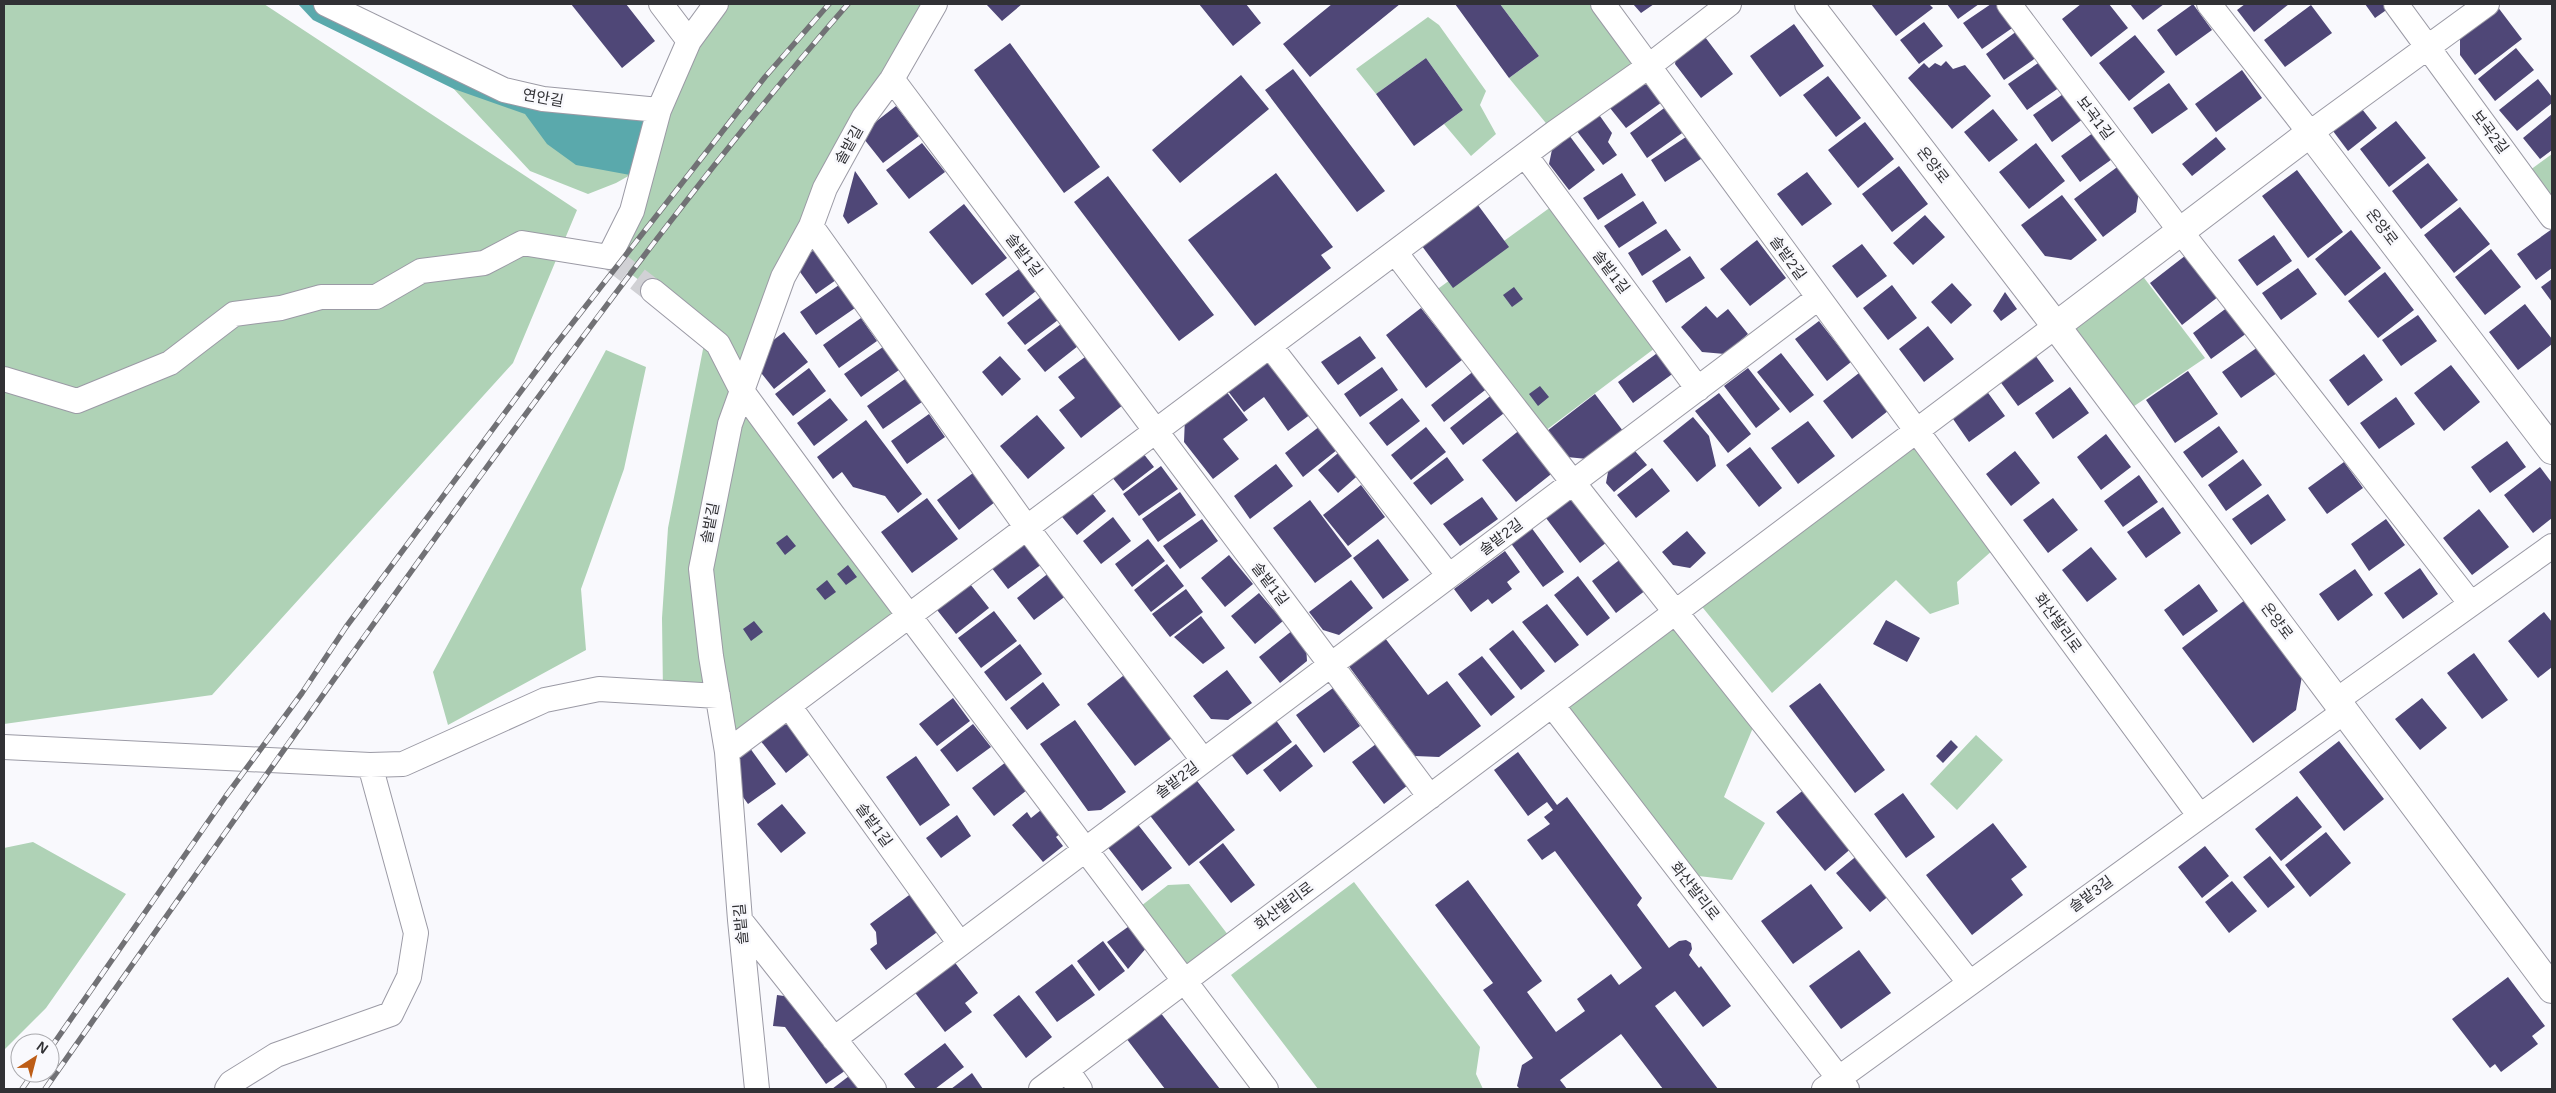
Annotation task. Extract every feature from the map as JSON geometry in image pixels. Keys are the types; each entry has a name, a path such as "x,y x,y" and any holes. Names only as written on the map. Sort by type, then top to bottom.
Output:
{"main road":[{"name":"온양로","path":"1809,4 2056,326 2552,989"},
{"name":"온양로","path":"2310,133 2552,450"},
{"path":"2056,326 2310,133"}],"street":[{"name":"연안길","path":"326,4 504,90 543,100 659,110"},
{"path":"661,4 689,41"},
{"path":"4,379 77,401 170,363 234,314 281,308 321,297 376,297 421,271 484,263 522,242 609,257 632,211 659,110 689,41 716,4"},
{"name":"솔밭길","path":"757,1089 740,920 727,752 710,656 701,569 730,424 783,277 811,226 825,188 860,125 892,79 935,4"},
{"path":"1603,4 1650,66"},
{"path":"727,752 1395,252 1650,66 1729,4"},
{"name":"보곡1길","path":"2009,4 2181,232"},
{"path":"2209,4 2310,133 2487,4"},
{"path":"2396,4 2427,47"},
{"name":"보곡2길","path":"2427,47 2552,217"},
{"name":"솔밭2길","path":"834,1039 1818,298 1650,66"},
{"name":"솔밭1길","path":"892,79 1430,797"},
{"name":"솔밭1길","path":"1525,156 1698,389"},
{"path":"811,226 1027,528 1203,760"},
{"path":"2181,232 2471,604"},
{"path":"1395,252 1572,483 1970,982"},
{"path":"653,291 718,344 742,391 908,617 1266,1089"},
{"path":"1818,298 1916,432"},
{"name":"화산발리로","path":"1041,1089 2056,326"},
{"path":"1270,346 1449,576"},
{"name":"화산발리로","path":"1916,432 2199,815"},
{"name":"솔밭3길","path":"1836,1085 1970,982 2199,815 2471,604 2552,546"},
{"path":"4,746 370,765 403,764 545,700 599,689 718,696"},
{"name":"화산발리로","path":"1552,705 1836,1085"},
{"name":"솔밭1길","path":"788,706 960,944"},
{"path":"227,1089 231,1083 276,1055 391,1014 409,977 416,933 370,765"},
{"path":"740,920 874,1089"},
{"path":"1066,1070 1080,1089"}],"green space":[{"path":"4,4 264,4 577,210 513,363 212,695 4,724"},
{"path":"716,4 935,4 864,117 742,391 908,617 727,752 717,696 663,693 662,618 668,528 705,339 653,291 609,257 655,161 616,183 588,194 530,171 426,59 528,97 659,110"},
{"path":"1500,4 1603,4 1649,66 1554,133 1509,78 1539,56"},
{"path":"1428,17 1439,25 1486,91 1480,105 1496,134 1471,156 1444,124 1463,110 1426,58 1376,94 1356,69"},
{"path":"2552,154 2552,217 2522,176"},
{"path":"1559,201 1663,342 1537,437 1428,296"},
{"path":"2135,266 2205,358 2121,415 2056,326"},
{"path":"606,350 646,367 624,469 581,589 586,650 448,725 433,672"},
{"path":"1915,440 1994,549 1957,582 1959,604 1930,614 1896,580 1772,693 1699,603"},
{"path":"1675,616 1757,718 1724,797 1765,823 1732,880 1682,874 1552,705"},
{"path":"1976,735 2003,760 1957,810 1930,784"},
{"path":"33,842 126,894 46,1008 21,1033 10,1033 10,1044 4,1050 4,848"},
{"path":"1354,882 1480,1047 1476,1074 1483,1089 1318,1089 1231,975"},
{"path":"1189,884 1235,944 1184,982 1132,913 1168,885"}],"water":[{"path":"298,4 326,4 504,90 659,110 641,177 576,165 547,144 525,114 454,89 313,20"}],"building":[{"path":"571,4 626,4 655,41 622,68"},
{"path":"986,4 1022,4 1002,21"},
{"path":"1199,4 1246,4 1261,23 1233,46"},
{"path":"1332,4 1400,4 1310,77 1283,44"},
{"path":"1455,4 1500,4 1539,56 1509,78"},
{"path":"1633,4 1654,4 1641,13"},
{"path":"1871,4 1929,4 1933,8 1896,36"},
{"path":"1947,4 1979,4 1958,19"},
{"path":"1991,4 2003,4 2018,24 1982,49 1963,23"},
{"path":"2081,4 2109,4 2128,28 2091,57 2062,19"},
{"path":"2130,4 2164,4 2143,20"},
{"path":"2193,4 2212,30 2176,56 2157,30"},
{"path":"2245,4 2289,4 2254,32 2237,10"},
{"path":"2365,4 2390,4 2392,6 2375,18"},
{"path":"2311,5 2332,33 2285,67 2264,40"},
{"path":"2497,6 2522,39 2475,75 2460,55 2460,34"},
{"path":"1924,22 1943,46 1919,64 1900,40"},
{"path":"1794,24 1824,66 1780,97 1750,56"},
{"path":"2021,28 2040,55 2004,80 1986,54"},
{"path":"1702,33 1733,74 1701,98 1675,64 1677,52"},
{"path":"2135,35 2165,72 2129,101 2099,63"},
{"path":"1010,43 1100,167 1064,193 974,70"},
{"path":"2516,48 2534,70 2495,101 2478,79"},
{"path":"1426,58 1463,110 1414,146 1376,94"},
{"path":"2044,59 2063,85 2027,110 2008,84"},
{"path":"1946,61 1953,69 1965,65 1991,96 1952,129 1908,78 1924,63 1929,68 1935,63 1941,66"},
{"path":"1293,69 1385,191 1357,212 1265,90"},
{"path":"2242,70 2262,98 2216,132 2195,104"},
{"path":"1241,75 1269,109 1180,183 1152,150"},
{"path":"1828,76 1861,118 1836,137 1803,95"},
{"path":"2538,79 2552,97 2552,103 2517,131 2499,110"},
{"path":"1635,82 1650,84 1662,102 1626,128 1606,103"},
{"path":"2169,83 2188,109 2152,134 2133,108"},
{"path":"2069,90 2087,116 2052,142 2033,115"},
{"path":"896,106 919,136 883,163 860,134"},
{"path":"1667,106 1685,131 1647,158 1630,133"},
{"path":"1595,109 1612,133 1608,142 1617,155 1603,165 1573,126"},
{"path":"1993,109 2018,140 1989,162 1964,132"},
{"path":"2362,109 2377,128 2348,151 2333,131"},
{"path":"2552,114 2552,150 2540,159 2523,138"},
{"path":"2396,121 2426,158 2389,187 2360,149"},
{"path":"1865,122 1894,159 1858,188 1828,150"},
{"path":"2097,130 2115,157 2080,182 2061,156"},
{"path":"1566,131 1595,170 1569,190 1549,164 1554,140"},
{"path":"1689,135 1704,157 1665,182 1651,160"},
{"path":"2216,137 2226,149 2192,176 2182,164"},
{"path":"922,143 945,172 909,199 886,170"},
{"path":"2036,143 2065,181 2029,209 1999,172"},
{"path":"2428,163 2458,200 2421,229 2392,191"},
{"path":"2120,165 2139,191 2136,212 2103,237 2074,199"},
{"path":"1899,166 1928,204 1892,232 1862,194"},
{"path":"2297,170 2343,232 2308,258 2262,196"},
{"path":"855,171 878,204 848,224 843,216"},
{"path":"1807,172 1832,204 1802,226 1777,194"},
{"path":"1276,173 1333,247 1321,255 1331,268 1255,326 1188,240"},
{"path":"1622,173 1636,195 1598,220 1583,198"},
{"path":"1108,176 1214,315 1179,341 1074,202"},
{"path":"2062,195 2097,240 2071,260 2045,256 2021,225"},
{"path":"1475,201 1509,247 1453,288 1419,242"},
{"path":"1643,201 1657,223 1619,248 1604,226"},
{"path":"964,204 1007,258 972,285 929,232"},
{"path":"2460,207 2490,244 2454,273 2424,235"},
{"path":"1925,215 1945,237 1913,265 1893,243"},
{"path":"1666,229 1681,250 1642,276 1628,253"},
{"path":"2552,229 2552,268 2536,280 2517,254"},
{"path":"2351,230 2381,268 2345,296 2315,259"},
{"path":"2274,235 2292,261 2257,286 2238,260"},
{"path":"1757,240 1786,278 1750,306 1720,269"},
{"path":"1862,244 1887,276 1857,298 1832,266"},
{"path":"2491,249 2521,287 2485,315 2455,277"},
{"path":"814,250 836,280 816,294 795,265"},
{"path":"2190,252 2223,293 2182,325 2150,283"},
{"path":"1690,256 1705,278 1666,303 1652,281"},
{"path":"2298,268 2317,294 2281,320 2262,293"},
{"path":"1019,269 1036,291 1003,317 985,294"},
{"path":"2385,272 2414,310 2378,338 2348,301"},
{"path":"2552,279 2552,302 2541,287"},
{"path":"1952,283 1972,305 1951,324 1931,302"},
{"path":"839,285 855,308 816,335 800,312"},
{"path":"1892,285 1917,318 1888,340 1863,308"},
{"path":"1514,287 1523,299 1512,307 1503,295"},
{"path":"2005,292 2017,309 2001,321 1993,311"},
{"path":"1041,297 1058,320 1025,345 1007,323"},
{"path":"2525,304 2552,339 2552,344 2518,370 2489,332"},
{"path":"1706,306 1717,318 1728,309 1748,334 1725,354 1702,352 1681,327"},
{"path":"2228,307 2247,333 2211,359 2193,333"},
{"path":"1421,308 1462,360 1426,388 1386,335"},
{"path":"2418,315 2437,341 2401,366 2382,340"},
{"path":"861,318 877,341 839,368 823,345"},
{"path":"1819,321 1851,362 1827,381 1795,339"},
{"path":"1061,324 1078,346 1045,372 1027,350"},
{"path":"1928,326 1954,359 1924,382 1899,349"},
{"path":"784,332 808,362 774,389 758,369 763,348"},
{"path":"1360,336 1376,358 1338,385 1321,362"},
{"path":"883,347 899,370 861,397 844,374"},
{"path":"2258,347 2277,373 2241,398 2222,372"},
{"path":"1660,351 1675,372 1633,403 1618,382"},
{"path":"1271,352 1315,411 1288,431 1264,397 1244,412 1224,386"},
{"path":"1781,353 1814,395 1790,413 1757,372"},
{"path":"2364,354 2383,380 2348,406 2329,380"},
{"path":"2035,355 2054,381 2018,406 1999,380"},
{"path":"1000,356 1021,379 1002,396 982,372"},
{"path":"1085,357 1123,405 1081,438 1059,410 1075,398 1058,377"},
{"path":"2451,365 2480,402 2444,431 2414,393"},
{"path":"1382,367 1398,390 1360,417 1344,394"},
{"path":"809,368 826,391 793,416 775,394"},
{"path":"1748,368 1780,409 1756,428 1724,386"},
{"path":"1475,370 1489,387 1444,422 1431,405"},
{"path":"2188,371 2218,414 2175,443 2146,400"},
{"path":"1859,373 1888,411 1852,439 1823,401"},
{"path":"905,379 922,402 883,429 867,406"},
{"path":"1540,386 1549,397 1538,406 1529,394"},
{"path":"1223,387 1248,420 1223,439 1239,459 1213,479 1184,442 1185,417"},
{"path":"2070,387 2089,413 2053,439 2035,413"},
{"path":"1986,390 2005,416 1969,442 1951,416"},
{"path":"1494,393 1508,410 1463,445 1450,428"},
{"path":"1719,393 1751,434 1728,453 1695,411"},
{"path":"1595,394 1623,431 1587,459 1567,457 1547,431"},
{"path":"2396,397 2415,424 2379,449 2360,423"},
{"path":"830,398 848,420 814,446 797,423"},
{"path":"1402,398 1420,421 1387,446 1369,423"},
{"path":"929,414 945,437 907,464 891,441"},
{"path":"1037,415 1065,448 1028,479 1000,446"},
{"path":"1693,417 1709,436 1716,466 1697,482 1663,441"},
{"path":"866,420 922,494 898,513 885,496 853,487 842,472 833,479 817,457"},
{"path":"1808,421 1835,456 1798,484 1771,448"},
{"path":"1324,423 1342,446 1303,477 1285,453"},
{"path":"2219,426 2238,452 2202,478 2183,452"},
{"path":"1426,427 1446,452 1411,480 1391,455"},
{"path":"1521,429 1555,471 1516,502 1482,460"},
{"path":"2106,434 2131,467 2101,490 2077,457"},
{"path":"2507,441 2526,467 2490,493 2471,467"},
{"path":"1629,444 1647,465 1614,492 1606,483 1610,461"},
{"path":"1750,447 1782,488 1759,507 1726,465"},
{"path":"1139,448 1154,467 1123,491 1108,472"},
{"path":"1344,448 1363,471 1338,493 1318,470"},
{"path":"2015,451 2040,483 2011,506 1986,474"},
{"path":"1447,457 1464,480 1431,505 1413,483"},
{"path":"2243,459 2262,485 2226,511 2208,485"},
{"path":"2344,462 2363,488 2327,514 2308,488"},
{"path":"1276,464 1293,486 1250,519 1234,496"},
{"path":"1161,466 1178,489 1139,516 1123,494"},
{"path":"2540,467 2552,483 2552,518 2533,533 2504,495"},
{"path":"1652,468 1670,491 1636,518 1617,495"},
{"path":"973,473 995,502 959,530 937,500"},
{"path":"2139,475 2158,502 2123,527 2104,501"},
{"path":"1361,485 1385,517 1348,546 1323,515"},
{"path":"1088,488 1106,511 1077,535 1058,512"},
{"path":"1180,492 1196,515 1158,542 1142,519"},
{"path":"1569,493 1607,542 1580,563 1543,514"},
{"path":"2268,494 2286,520 2251,545 2232,519"},
{"path":"1482,497 1498,519 1460,546 1443,524"},
{"path":"927,498 958,539 912,573 881,532"},
{"path":"2053,498 2078,530 2048,553 2023,520"},
{"path":"1310,500 1352,556 1315,583 1273,528"},
{"path":"2163,507 2181,533 2146,558 2127,532"},
{"path":"2479,509 2509,547 2472,575 2443,538"},
{"path":"1113,517 1131,541 1101,564 1083,541"},
{"path":"1202,519 1218,541 1180,569 1163,546"},
{"path":"2386,519 2405,545 2369,571 2351,544"},
{"path":"1528,523 1564,572 1543,587 1507,538"},
{"path":"1687,531 1706,553 1690,568 1673,565 1662,552"},
{"path":"787,535 796,546 785,555 776,543"},
{"path":"1148,539 1165,561 1132,587 1115,564"},
{"path":"1378,539 1409,580 1383,599 1353,558"},
{"path":"1024,541 1042,564 1008,589 991,567"},
{"path":"2091,547 2117,579 2087,602 2062,570"},
{"path":"1505,551 1520,572 1507,582 1512,589 1492,604 1488,599 1471,612 1454,589"},
{"path":"1229,555 1253,584 1225,607 1201,578"},
{"path":"1622,558 1646,590 1616,613 1592,581"},
{"path":"1167,564 1184,586 1151,612 1134,590"},
{"path":"848,565 857,577 846,585 837,574"},
{"path":"2420,568 2438,594 2403,619 2384,593"},
{"path":"2355,569 2373,595 2338,621 2319,594"},
{"path":"1050,572 1067,595 1034,620 1017,598"},
{"path":"1578,576 1610,618 1587,636 1554,595"},
{"path":"827,580 836,592 825,600 816,589"},
{"path":"967,580 989,608 956,634 934,606"},
{"path":"1351,580 1373,608 1339,635 1323,630 1309,612"},
{"path":"2199,584 2218,611 2183,636 2164,610"},
{"path":"1186,589 1203,612 1170,637 1152,614"},
{"path":"1259,593 1283,621 1255,644 1231,616"},
{"path":"2245,600 2302,676 2296,710 2253,743 2182,648"},
{"path":"1547,604 1579,645 1555,663 1522,622"},
{"path":"994,611 1017,641 981,668 958,638"},
{"path":"2544,612 2552,622 2552,667 2538,678 2508,641"},
{"path":"1201,616 1225,648 1203,664 1174,637"},
{"path":"1886,620 1920,638 1907,662 1873,644"},
{"path":"754,621 763,632 751,641 743,629"},
{"path":"1293,630 1306,646 1307,661 1280,683 1259,657"},
{"path":"1513,630 1545,671 1521,690 1489,649"},
{"path":"1385,638 1428,695 1447,681 1481,726 1439,757 1415,756 1348,665"},
{"path":"1020,644 1042,674 1006,701 984,672"},
{"path":"2474,653 2508,700 2482,719 2447,673"},
{"path":"1482,656 1515,697 1491,716 1458,674"},
{"path":"1227,670 1252,703 1228,720 1211,719 1193,696"},
{"path":"1128,672 1176,735 1135,766 1087,704"},
{"path":"1043,682 1060,705 1027,730 1010,708"},
{"path":"1820,683 1885,770 1855,793 1789,706"},
{"path":"1333,688 1360,726 1324,753 1296,715"},
{"path":"953,698 970,721 937,746 919,724"},
{"path":"2422,698 2447,728 2420,750 2395,719"},
{"path":"1272,715 1292,742 1247,775 1227,749"},
{"path":"786,720 812,752 786,773 756,735"},
{"path":"1075,720 1126,792 1101,810 1088,811 1040,744"},
{"path":"973,724 991,747 957,772 940,750"},
{"path":"1951,740 1958,747 1943,763 1936,756"},
{"path":"2339,741 2384,799 2344,831 2299,772"},
{"path":"747,744 776,784 748,804 738,790 733,754"},
{"path":"1296,744 1313,766 1280,792 1263,770"},
{"path":"1376,744 1408,785 1384,804 1352,762"},
{"path":"1518,752 1557,805 1567,797 1642,898 1637,905 1669,948 1679,941 1686,940 1691,943 1692,949 1689,955 1699,968 1701,966 1731,1006 1703,1027 1675,991 1655,1006 1718,1089 1663,1089 1621,1034 1560,1080 1567,1089 1520,1089 1517,1086 1522,1065 1533,1058 1483,990 1493,983 1435,905 1468,880 1542,981 1527,992 1556,1032 1585,1011 1577,999 1611,974 1619,985 1642,968 1555,851 1542,860 1527,840 1550,824 1544,817 1553,810 1547,802 1528,816 1494,770"},
{"path":"916,756 950,805 920,826 886,777"},
{"path":"1006,762 1027,790 994,816 972,788"},
{"path":"1194,777 1235,830 1189,866 1148,813"},
{"path":"1806,788 1854,846 1825,871 1776,812"},
{"path":"1903,793 1935,837 1906,858 1874,814"},
{"path":"2297,796 2322,827 2281,861 2255,829"},
{"path":"782,804 806,833 781,853 757,824"},
{"path":"1041,810 1061,833 1056,837 1063,846 1043,862 1012,825 1027,812 1031,818"},
{"path":"957,815 971,836 941,858 926,838"},
{"path":"1136,822 1172,868 1142,891 1106,845"},
{"path":"1993,823 2027,867 2011,879 2023,895 1972,935 1926,875"},
{"path":"2326,832 2351,863 2310,897 2285,865"},
{"path":"1223,843 1255,885 1231,903 1199,862"},
{"path":"2205,846 2229,876 2202,898 2178,867"},
{"path":"1859,854 1892,893 1870,912 1836,873"},
{"path":"2270,856 2295,887 2268,908 2243,877"},
{"path":"2232,881 2257,911 2229,933 2205,902"},
{"path":"1811,884 1843,928 1793,964 1761,921"},
{"path":"916,890 944,927 886,970 870,949 877,944 876,932 870,924"},
{"path":"1132,924 1148,946 1128,969 1107,942"},
{"path":"1103,941 1125,971 1099,991 1077,961"},
{"path":"1859,950 1891,993 1841,1029 1809,986"},
{"path":"953,960 978,993 965,1003 972,1012 945,1032 913,990"},
{"path":"1072,964 1095,995 1057,1022 1035,992"},
{"path":"2508,977 2545,1026 2532,1036 2538,1044 2501,1072 2495,1064 2490,1068 2452,1019"},
{"path":"777,995 798,998 849,1068 826,1084 785,1027 773,1026"},
{"path":"1019,995 1052,1037 1026,1058 993,1015"},
{"path":"1160,1012 1220,1089 1165,1089 1126,1038"},
{"path":"945,1043 964,1067 935,1089 916,1089 904,1074"},
{"path":"853,1073 866,1089 832,1089"},
{"path":"972,1073 983,1089 951,1089"}],"tunnel":[{"path":"609,257 653,291"}],"railway":[{"path":"60,1035 226,796 302,693 346,627 553,348 765,77 829,4"},
{"path":"45,1089 481,475 705,176 848,4"},
{"path":"22,1089 26,1083"}]}
